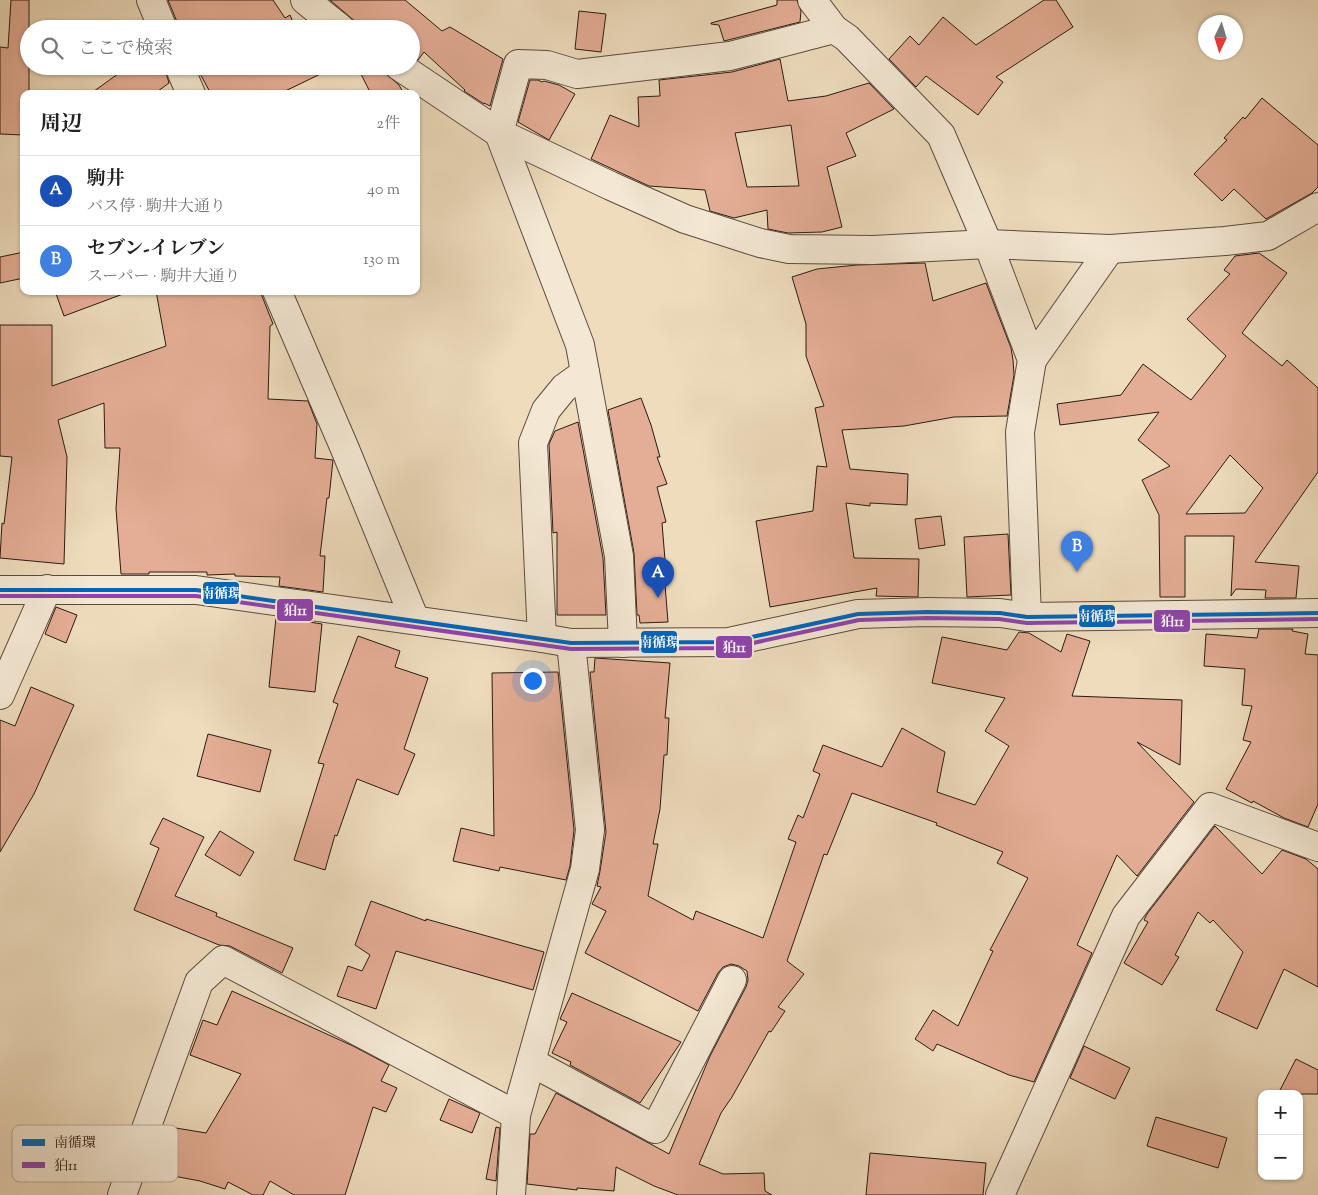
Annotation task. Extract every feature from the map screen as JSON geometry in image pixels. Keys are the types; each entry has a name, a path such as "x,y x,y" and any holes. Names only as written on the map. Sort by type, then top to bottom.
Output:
{"street":[{"path":"151,0 159,20"},
{"path":"306,0 330,20"},
{"path":"812,0 834,29 847,38 941,136 988,244 1032,360"},
{"path":"623,643 619,556 580,345 499,133 518,64 547,65 577,74 730,56 834,29"},
{"path":"183,75 189,90"},
{"path":"412,75 499,133 685,219 760,243 788,249 873,250 988,244 1110,249 1225,241 1268,236 1318,207"},
{"path":"1027,617 1020,432 1032,360 1110,249"},
{"path":"279,295 416,620"},
{"path":"542,638 533,443 546,410 564,388 586,373"},
{"path":"0,695 47,589"},
{"path":"0,590 196,590 571,643 729,642 858,614 927,612 1000,613 1027,617 1318,613"},
{"path":"510,1195 516,1115 585,869 590,830 571,643"},
{"path":"1000,1195 1126,916 1210,807 1318,847"},
{"path":"147,1125 199,982 223,960 516,1115"},
{"path":"531,1062 656,1129 732,980"},
{"path":"122,1195 127,1182"}],"building":[{"path":"11,0 29,0 29,20 20,20 20,75 29,75 29,90 20,90 20,135 0,134 0,47 8,48"},
{"path":"168,0 273,0 285,18 290,15 292,20 176,20"},
{"path":"330,0 405,0 442,31 450,27 503,59 490,106 464,91 424,52 420,57 420,20 353,20"},
{"path":"777,0 797,0 801,11 800,22 724,41 719,25 711,24 777,5"},
{"path":"1044,0 1056,0 1073,27 996,77 1003,82 978,115 926,76 916,87 889,59 910,36 919,45 943,17 976,45"},
{"path":"579,11 606,14 601,52 575,49"},
{"path":"780,59 788,101 826,96 869,83 894,109 846,133 856,156 827,167 842,227 822,232 788,233 768,229 767,210 734,218 710,211 705,190 649,186 591,159 610,115 639,127 638,97 660,96 659,80 732,72","holes":["791,125 799,186 747,187 735,133"]},
{"path":"116,75 167,75 169,83 159,90 96,90"},
{"path":"201,75 318,75 287,90 209,90"},
{"path":"362,75 387,75 402,90 369,90"},
{"path":"530,80 559,85 575,94 549,140 518,122"},
{"path":"1262,98 1318,145 1318,187 1312,193 1266,219 1234,189 1222,201 1194,174 1227,140 1224,138 1243,117 1245,119"},
{"path":"20,253 20,279 0,283 0,257"},
{"path":"1259,253 1287,273 1242,333 1282,366 1287,360 1318,388 1318,472 1255,562 1299,566 1296,598 1265,598 1266,590 1236,589 1231,596 1234,536 1185,536 1185,597 1160,597 1159,515 1142,480 1170,466 1138,440 1159,412 1060,425 1057,404 1121,395 1143,364 1191,400 1226,356 1187,319 1230,274 1224,270 1235,256","holes":["1230,455 1263,488 1245,513 1186,514"]},
{"path":"925,263 933,301 986,283 1011,348 1013,360 1014,375 1007,416 954,417 904,426 842,430 850,469 908,474 907,505 870,503 870,506 846,503 854,558 919,559 918,597 876,596 877,588 770,607 756,521 813,511 817,466 827,467 815,408 824,406 806,356 806,324 792,277 817,269 857,265"},
{"path":"56,295 120,295 64,316"},
{"path":"157,295 262,295 273,324 270,326 268,399 308,401 317,424 315,458 333,460 320,556 325,556 323,592 279,586 280,577 235,576 235,574 207,575 207,572 121,574 116,509 120,448 105,448 104,403 58,420 67,457 64,564 0,558 2,523 4,524 12,457 0,456 0,325 52,325 52,386 166,346"},
{"path":"641,398 660,457 657,457 667,484 657,487 666,522 662,523 668,622 640,623 639,615 637,615 634,553 608,410"},
{"path":"578,422 603,558 606,615 557,615 557,532 553,533 549,444 555,431"},
{"path":"941,516 945,545 919,549 915,519"},
{"path":"1008,534 1011,595 967,597 964,537"},
{"path":"56,607 77,615 66,643 45,634"},
{"path":"276,617 322,624 315,692 269,687"},
{"path":"1259,629 1293,629 1292,631 1308,634 1305,654 1318,655 1318,804 1308,827 1284,818 1226,789 1251,742 1243,740 1252,706 1242,705 1245,669 1204,666 1206,634 1257,638"},
{"path":"1019,632 1029,633 1061,652 1067,634 1090,641 1072,696 1182,700 1180,765 1137,742 1194,802 1137,876 1117,855 1077,945 1092,953 1034,1082 1009,1075 937,1044 933,1051 915,1039 933,1010 958,1026 993,951 990,950 1028,878 997,863 1003,852 936,825 937,823 852,793 827,855 824,854 787,961 804,974 778,1007 785,1011 771,1032 769,1031 721,1113 699,1164 723,1174 764,1173 765,1191 772,1195 678,1195 654,1186 616,1167 614,1191 577,1188 577,1190 527,1184 530,1134 535,1134 556,1093 669,1154 710,1056 748,980 747,971 739,966 731,964 723,967 698,1011 585,953 606,911 592,904 601,887 597,886 606,832 590,672 594,672 595,658 670,663 665,718 669,718 667,755 664,755 660,809 653,844 658,844 648,896 693,920 696,911 763,938 796,842 788,839 798,815 803,818 820,774 813,771 823,745 882,767 902,728 945,752 937,792 975,805 1009,746 985,731 1005,698 932,683 942,637 1007,650"},
{"path":"358,636 400,651 395,667 428,678 404,749 415,754 398,795 357,779 337,836 335,835 325,870 294,860 324,764 318,763 338,704 333,702"},
{"path":"558,672 574,830 570,866 566,880 500,867 499,871 453,861 461,828 494,836 492,673"},
{"path":"31,687 74,705 34,794 0,852 0,720 15,726"},
{"path":"208,734 271,750 260,792 197,776"},
{"path":"163,818 204,837 175,896 217,913 216,916 293,948 282,973 230,946 219,945 134,910 159,848 150,844"},
{"path":"1215,826 1262,874 1282,850 1306,859 1318,869 1318,987 1284,969 1257,1029 1216,1010 1243,952 1213,920 1210,923 1198,912 1175,955 1179,957 1162,985 1124,963 1148,922 1144,920 1147,914"},
{"path":"220,831 254,852 240,876 205,855"},
{"path":"371,901 426,921 426,919 544,952 533,990 396,951 376,1009 337,996 348,966 362,971 370,955 355,945"},
{"path":"232,991 353,1046 389,1065 381,1081 397,1088 386,1112 373,1107 345,1195 294,1195 270,1181 263,1195 253,1195 228,1182 225,1189 178,1177 178,1128 206,1133 241,1074 190,1055 203,1020 217,1025"},
{"path":"572,993 681,1042 640,1103 570,1065 571,1062 552,1053 567,1022 560,1019"},
{"path":"1084,1046 1130,1068 1115,1099 1070,1078"},
{"path":"1296,1059 1318,1070 1318,1094 1303,1094 1303,1090 1280,1090"},
{"path":"449,1099 480,1113 472,1133 440,1120"},
{"path":"1156,1117 1227,1138 1218,1168 1147,1146"},
{"path":"496,1127 500,1128 496,1181 486,1179"},
{"path":"870,1153 986,1163 983,1195 866,1195"}],"transit line":[{"name":"南循環","path":"0,590 196,590 571,643 729,642 858,614 927,612 1000,613 1027,617 1318,613"},
{"name":"狛11","path":"0,596 196,596 571,649 730,648 859,620 927,618 999,619 1027,623 1318,619"}],"place":[{"name":"セブン-イレブン","path":"1077,572"},
{"name":"駒井","path":"658,598"}]}
